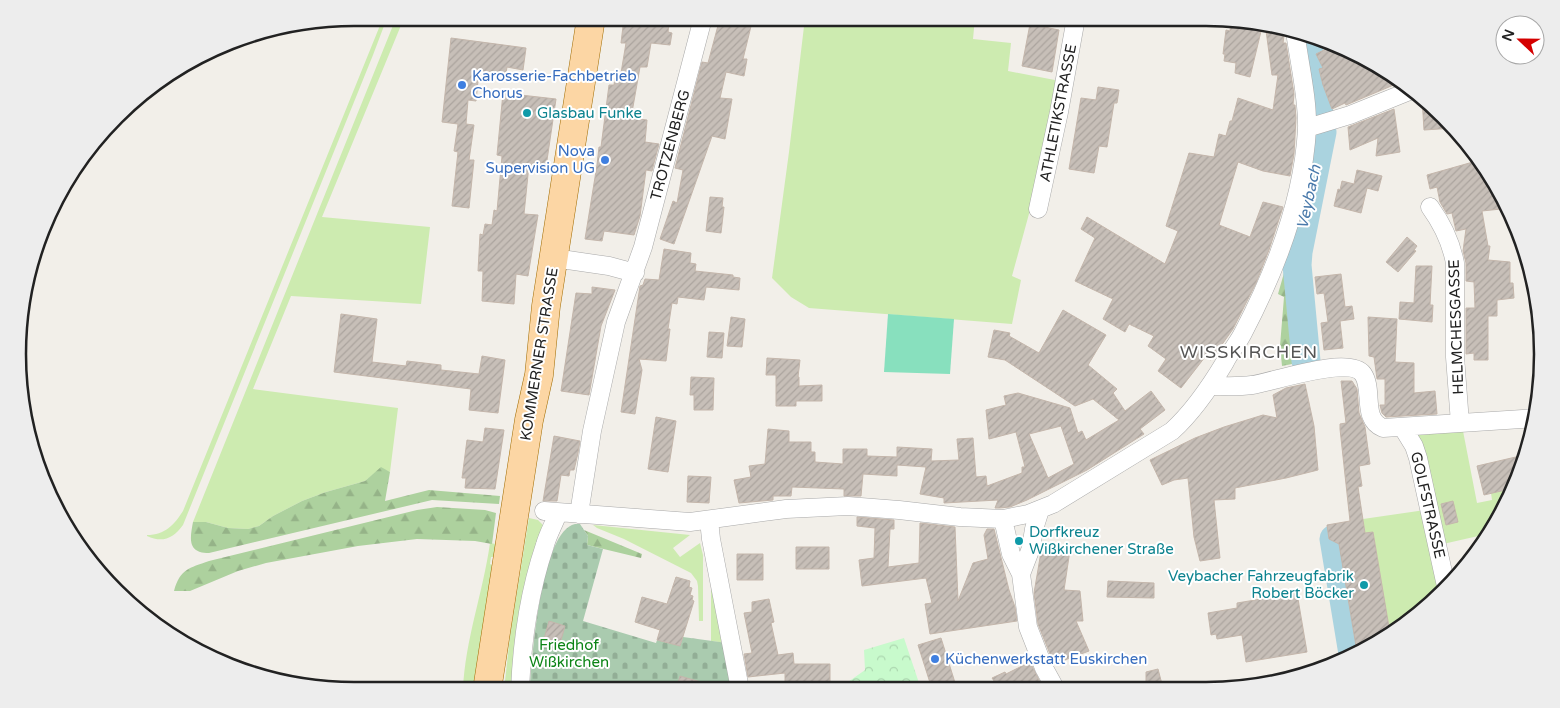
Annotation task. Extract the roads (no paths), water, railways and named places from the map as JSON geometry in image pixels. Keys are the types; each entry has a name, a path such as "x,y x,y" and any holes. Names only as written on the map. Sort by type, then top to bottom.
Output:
{"main road":[{"name":"KOMMERNER STRASSE","path":"488,682 529,420 538,375 590,26"}],"street":[{"name":"TROTZENBERG","path":"579,514 592,431 606,361 618,314 643,248 701,26"},
{"name":"ATHLETIKSTRASSE","path":"1038,209 1059,112 1075,26"},
{"path":"520,682 522,655 532,591 546,543 551,512 675,521 709,520 786,509 848,506 960,517 1015,518 1040,510 1172,430 1188,415 1210,386 1242,335 1260,300 1285,238 1317,125 1302,76 1296,39"},
{"path":"1317,125 1350,115 1405,93"},
{"name":"HELMCHESGASSE","path":"1430,207 1447,235 1453,250 1455,263 1455,357 1460,423"},
{"path":"554,258 635,272"},
{"path":"1210,386 1254,385 1310,372 1350,367 1360,371 1366,380 1370,415 1375,423 1383,428 1527,419"},
{"name":"GOLFSTRASSE","path":"1403,428 1409,436 1418,458 1444,579"},
{"path":"1020,574 1031,548 1040,510"},
{"path":"1003,519 1011,554 1020,574 1028,627 1052,682"},
{"path":"709,520 739,682"}],"waterway":[{"name":"Veybach","path":"1306,361 1297,265 1322,132 1307,43"},
{"name":"Veybach","path":"1334,539 1352,648"}],"place":[{"name":"Karosserie-Fachbetrieb Chorus","path":"462,85"},
{"name":"Glasbau Funke","path":"527,113"},
{"name":"Nova Supervision UG","path":"605,160"},
{"name":"Dorfkreuz Wißkirchener Straße","path":"1019,541"},
{"name":"Veybacher Fahrzeugfabrik Robert Böcker","path":"1364,585"},
{"name":"Küchenwerkstatt Euskirchen","path":"935,659"}],"district":[{"name":"WISSKIRCHEN","path":"1249,352"}],"park label":[{"name":"Friedhof Wißkirchen","path":"569,654"}]}
